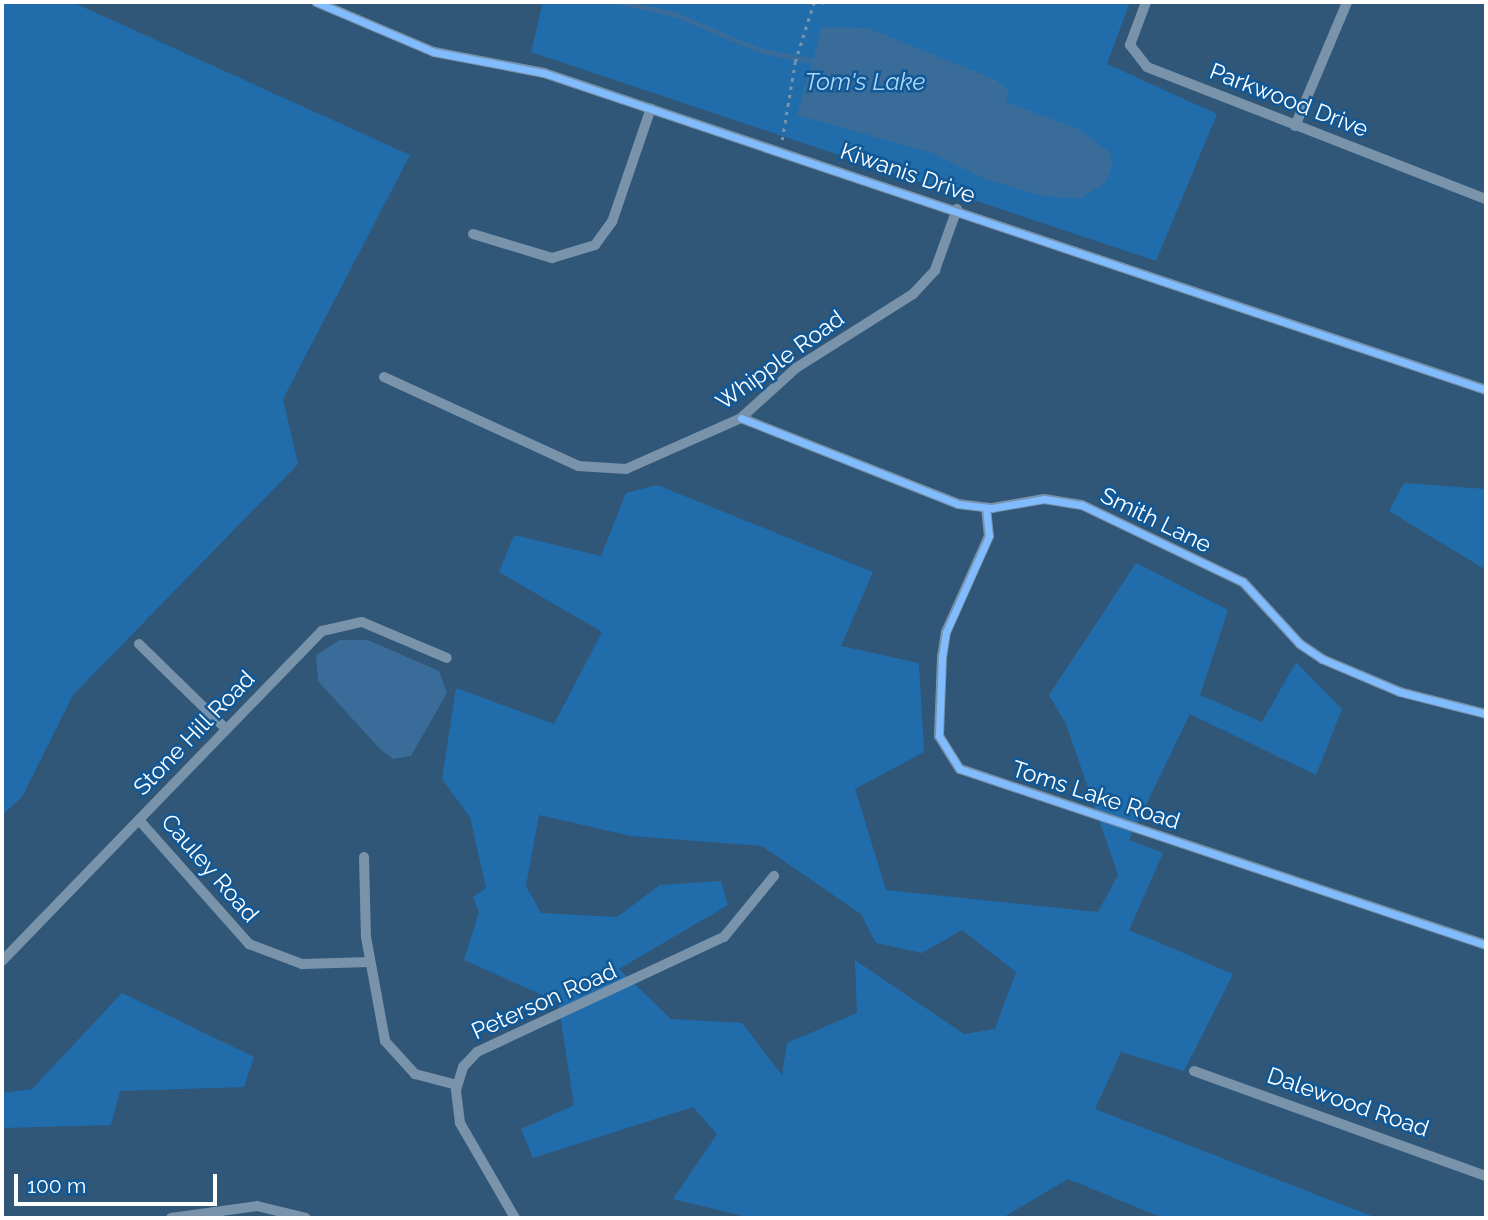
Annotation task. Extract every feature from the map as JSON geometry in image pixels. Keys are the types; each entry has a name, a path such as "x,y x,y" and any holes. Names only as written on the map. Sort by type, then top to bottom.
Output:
{"street":[{"name":"Kiwanis Drive","path":"316,2 435,52 544,73 957,209 1486,390"},
{"name":"Parkwood Drive","path":"1146,2 1130,37 1139,62 1295,126 1486,199"},
{"path":"1295,126 1347,2"},
{"path":"473,233 552,258 595,245 612,222 651,108"},
{"name":"Whipple Road","path":"384,377 595,471 626,469 741,418 796,368 925,284 957,209"},
{"name":"Smith Lane","path":"741,418 958,503 986,508 1044,499 1083,505 1243,582 1300,645 1322,659 1400,692 1486,714"},
{"name":"Toms Lake Road","path":"986,508 989,537 946,632 940,670 939,736 960,769 1486,945"},
{"name":"Stone Hill Road","path":"2,961 226,729 334,624 377,626 447,658"},
{"path":"139,644 226,729"},
{"name":"Cauley Road","path":"139,820 249,944 302,964 370,962"},
{"path":"364,857 370,962 380,1028 393,1054 428,1080 457,1085 460,1123 514,1218"},
{"name":"Peterson Road","path":"457,1085 477,1052 724,937 774,876"},
{"name":"Dalewood Road","path":"1194,1071 1486,1176"},
{"path":"171,1218 257,1206 306,1218"}],"path":[{"path":"780,150 794,62 814,2"},
{"path":"821,2 829,4"}],"shaded area":[{"path":"2,2 72,2 410,155 283,399 298,464 73,695 22,797 2,815"},
{"path":"543,2 1130,2 1107,64 1217,114 1156,261 531,52"},
{"path":"1404,483 1486,489 1486,570 1389,511"},
{"path":"657,485 873,572 841,646 919,663 924,752 855,789 886,890 1098,912 1118,875 1066,724 1049,695 1136,563 1228,610 1200,695 1262,722 1296,662 1342,709 1316,775 1190,714 1129,840 1163,853 1129,930 1233,974 1184,1071 1121,1052 1095,1109 1377,1218 1163,1218 1068,1179 1002,1218 751,1218 673,1199 717,1134 693,1107 533,1158 521,1129 574,1105 558,1002 464,960 479,912 473,897 486,888 470,817 442,779 456,688 554,724 602,632 499,572 514,535 601,556 626,493","holes":["539,815 631,836 762,846 861,914 876,943 922,953 962,930 1016,972 995,1029 964,1034 855,960 857,1013 787,1043 782,1075 742,1023 671,1019 619,969 728,905 721,881 660,885 617,917 541,913 526,886"]},
{"path":"122,993 254,1057 244,1087 120,1091 111,1125 2,1128 2,1093 32,1089"}],"water":[{"name":"Tom's Lake","path":"822,27 868,28 996,80 1009,91 1006,102 1079,129 1110,153 1113,166 1105,183 1080,199 1043,196 987,180 932,153 797,115"},
{"path":"340,640 368,640 439,671 447,693 411,756 393,759 380,749 318,681 316,655"}],"waterway":[{"path":"620,2 675,14 759,50 812,61"}],"cycle path":[{"path":"316,2 434,52 544,73 1486,390"},
{"path":"741,418 958,504 992,508 1044,499 1082,505 1243,582 1300,644 1322,659 1400,692 1486,714"},
{"path":"986,508 989,536 946,632 942,657 939,736 960,769 1486,945"}]}
